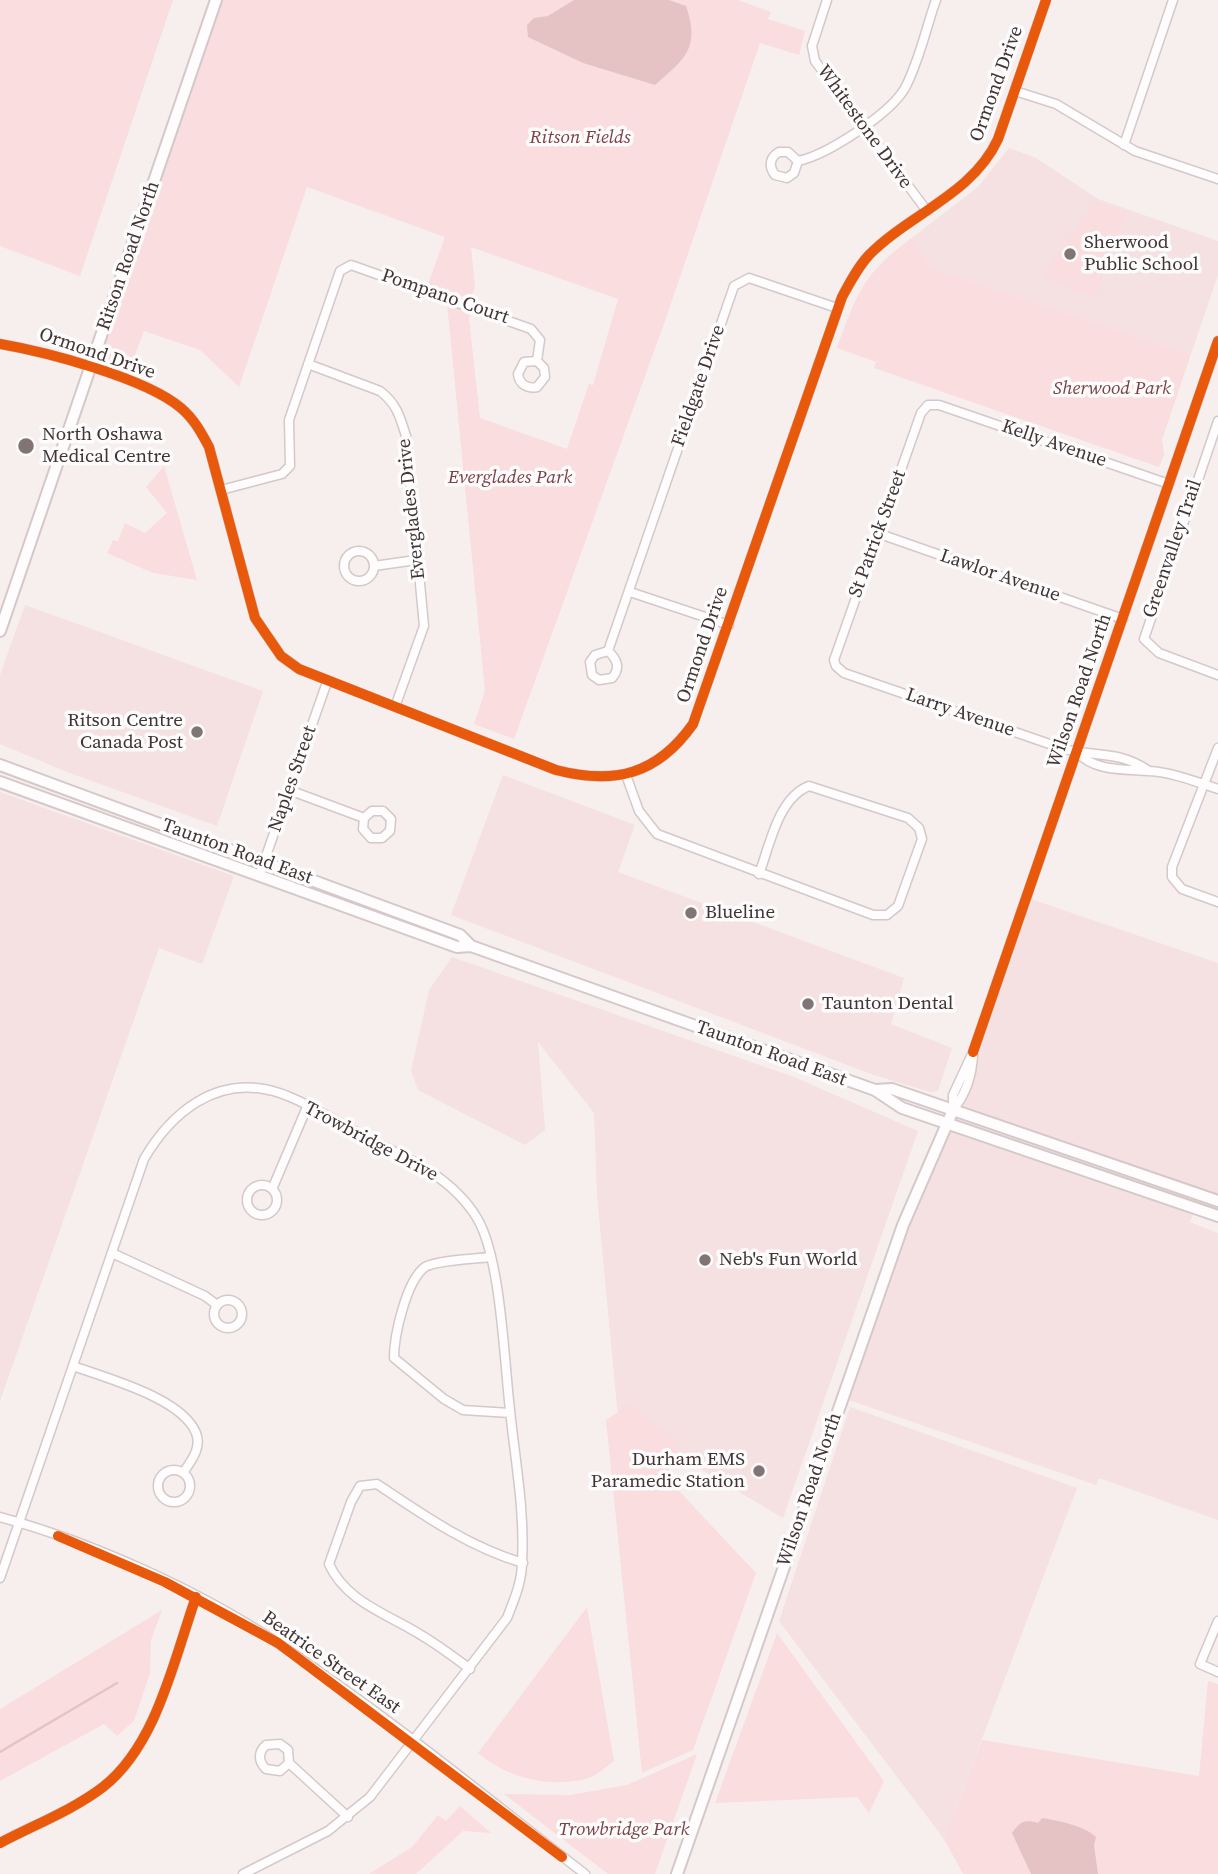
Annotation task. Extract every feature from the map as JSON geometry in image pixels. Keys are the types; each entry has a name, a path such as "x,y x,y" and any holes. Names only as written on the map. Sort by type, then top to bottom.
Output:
{"main road":[{"name":"Ritson Road North","path":"0,631 216,0"},
{"name":"Taunton Road East","path":"0,765 460,935 471,946"},
{"name":"Taunton Road East","path":"0,782 457,947 471,946 875,1090 892,1105 947,1125 1218,1216"},
{"name":"Taunton Road East","path":"875,1090 892,1089 1218,1201"},
{"name":"Wilson Road North","path":"677,1874 903,1225 953,1110"}],"street":[{"name":"Whitestone Drive","path":"827,0 814,39 813,55 862,127 927,211"},
{"path":"798,161 831,150 903,91 936,0"},
{"name":"Ormond Drive","path":"0,344 41,351 91,368 151,390 183,410 198,427 209,447 255,618 267,639 289,663 327,682 556,770 591,778 626,775 660,759 678,746 693,724 837,308 869,256 969,179 988,158 1015,91 1046,0"},
{"path":"1124,145 1173,0"},
{"path":"1015,91 1056,104 1124,145 1218,179"},
{"name":"Pompano Court","path":"309,364 340,271 351,265 531,329 540,340 537,360"},
{"name":"Fieldgate Drive","path":"608,651 734,286 749,278 837,308"},
{"name":"Wilson Road North","path":"953,1110 953,1095 961,1071 974,1052 1218,341"},
{"path":"221,490 287,471 291,461 289,420 309,364"},
{"name":"Everglades Drive","path":"309,364 380,391 398,409 405,436 425,626 395,707"},
{"name":"St Patrick Street","path":"844,673 836,666 835,654 877,533 921,413 928,405 939,405"},
{"name":"Kelly Avenue","path":"939,405 1169,484"},
{"name":"Greenvalley Trail","path":"1218,421 1144,639 1159,653 1218,675"},
{"name":"Lawlor Avenue","path":"877,533 1123,619"},
{"path":"374,566 416,560"},
{"path":"630,592 729,625"},
{"name":"Larry Avenue","path":"844,673 1077,752 1090,763 1130,772 1149,771 1218,789"},
{"name":"Naples Street","path":"259,876 327,682"},
{"path":"1218,748 1172,867 1172,877 1182,889 1218,902"},
{"path":"626,775 639,811 657,834 759,874 873,915 887,915 898,906 922,839 919,828 908,818 809,786 795,791 785,806 759,874"},
{"path":"289,790 364,818"},
{"name":"Trowbridge Drive","path":"0,1578 144,1159 158,1136 176,1115 196,1100 243,1088 273,1091 419,1164 452,1187 478,1219 490,1256 501,1317 519,1475 523,1563 518,1589 507,1618 370,1797 348,1818 328,1831 243,1874"},
{"path":"273,1187 254,1188 246,1197 247,1207 256,1215 266,1217 274,1210 277,1201 273,1187 307,1107"},
{"path":"112,1253 217,1305"},
{"path":"490,1256 427,1266 414,1278 394,1340 394,1359 435,1393 463,1410 510,1413"},
{"path":"73,1366 136,1388 185,1417 197,1435 196,1453 183,1473"},
{"path":"470,1669 420,1634 373,1610 337,1581 329,1564 351,1502 360,1486 377,1483 438,1526 503,1558 523,1563"},
{"name":"Beatrice Street East","path":"0,1517 102,1553 196,1597 278,1643 585,1874"},
{"path":"0,1843 92,1794 128,1762 148,1730 196,1597"},
{"path":"1218,1621 1200,1664 1218,1672"},
{"path":"289,1763 348,1818"}],"shaded area":[{"path":"574,0 669,0 686,6 691,42 682,59 655,85 583,63 528,37 527,25 534,18 548,16"},
{"name":"Sherwood Public School","path":"1009,148 1036,158 1098,199 1218,241 1218,275 1191,354 931,268 913,237 978,187"},
{"path":"25,605 263,691 217,826 67,772 0,744 0,675"},
{"path":"503,775 635,825 618,872 904,978 891,1024 952,1048 938,1091 930,1092 874,1075 451,915"},
{"path":"0,792 234,876 202,964 159,948 0,1401"},
{"path":"1025,897 1218,963 1218,1216 1196,1208 1190,1222 1218,1233 1218,1520 1099,1478 1096,1485 843,1398 903,1225 970,1070"},
{"path":"452,957 794,1077 918,1131 783,1518 675,1454 619,1428 597,1195 594,1113 538,1042 545,1130 525,1145 418,1090 411,1071 429,990"},
{"path":"850,1407 1077,1488 944,1839 779,1621"},
{"path":"1042,1818 1079,1827 1096,1837 1094,1845 1098,1874 1031,1874 1012,1833 1023,1822 1038,1823"}],"green space":[{"path":"0,0 173,0 80,276 0,246"},
{"name":"Ritson Fields","path":"219,0 738,0 771,12 768,19 805,31 799,55 760,43 666,318 514,739 474,724 485,691 447,303 471,311 469,319 480,418 567,449 589,384 593,385 618,299 471,247 475,287 470,299 428,284 445,237 307,187 239,387 200,350 144,331 125,381 91,368"},
{"path":"1096,201 1126,213 1095,298 1041,277"},
{"name":"Sherwood Park","path":"913,237 931,268 1191,354 1162,440 1164,455 1159,467 874,368 876,362 837,348 864,285 883,262"},
{"path":"164,466 197,580 153,573 107,553 113,540 118,541 125,523 145,533 167,513 146,487"},
{"path":"629,1405 679,1442 666,1477 756,1573 693,1750 642,1773 606,1420"},
{"path":"587,1607 614,1761 590,1778 557,1782 529,1779 502,1769 478,1753"},
{"path":"162,1610 151,1640 150,1673 134,1721 117,1736 104,1724 0,1781 0,1709"},
{"path":"777,1633 884,1781 869,1813 857,1797 715,1803"},
{"path":"1208,1681 1218,1684 1218,1874 963,1874 944,1839 982,1740 1199,1776"},
{"name":"Trowbridge Park","path":"697,1754 655,1874 608,1874 504,1794 570,1795 627,1785"},
{"path":"460,1806 491,1833 463,1831 416,1874 369,1874 412,1847 438,1815 446,1821"}],"waterway":[{"path":"0,1752 117,1683"}],"cycle path":[{"path":"0,344 68,360 144,386 165,397 190,417 209,447 255,618 281,656 299,669 556,770 597,776 633,772 665,755 693,724 845,291 869,255 885,240 957,189 987,158 998,139 1046,0"},
{"path":"973,1052 1218,341"},
{"path":"58,1536 165,1582 278,1643 562,1857"},
{"path":"0,1843 79,1803 103,1787 122,1769 137,1748 162,1700 196,1597"}],"place":[{"name":"Sherwood Public School","path":"1070,254"},
{"name":"North Oshawa Medical Centre","path":"26,446"},
{"name":"Ritson Centre Canada Post","path":"197,732"},
{"name":"Blueline","path":"691,913"},
{"name":"Taunton Dental","path":"808,1004"},
{"name":"Neb's Fun World","path":"705,1260"},
{"name":"Durham EMS Paramedic Station","path":"759,1471"}],"park label":[{"name":"Everglades Park","path":"510,478"}]}
